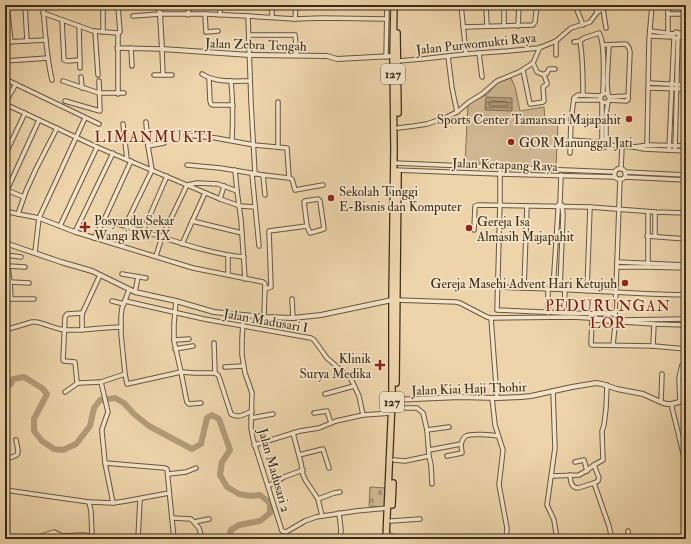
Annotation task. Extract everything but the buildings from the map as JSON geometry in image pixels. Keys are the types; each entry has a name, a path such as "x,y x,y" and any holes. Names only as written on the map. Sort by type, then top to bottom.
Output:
{"main road":[{"name":"127","path":"390,538 388,508 394,400 396,167 394,5"},
{"name":"127","path":"396,167 398,128 395,59 397,5"},
{"name":"127","path":"390,538 394,460 393,410"}],"street":[{"path":"8,5 11,42"},
{"path":"25,5 27,41"},
{"path":"43,5 48,58 52,80"},
{"path":"102,5 103,32"},
{"path":"118,94 117,48 118,33 120,33 118,7 122,5"},
{"path":"158,5 160,14 163,75"},
{"path":"188,5 188,14"},
{"path":"220,5 220,15"},
{"path":"272,5 272,17"},
{"path":"295,19 296,5"},
{"path":"386,57 387,5"},
{"path":"461,5 466,54"},
{"path":"486,5 487,26"},
{"path":"504,5 504,25"},
{"path":"518,26 519,5"},
{"path":"463,27 504,25 518,26 534,24 537,5"},
{"path":"575,5 583,25"},
{"path":"594,5 597,12"},
{"name":"Jalan Purwomukti Raya","path":"395,59 422,59 536,48 556,41 569,30 591,22 597,12 604,7 616,5"},
{"path":"646,146 652,5"},
{"path":"668,5 668,33"},
{"path":"668,14 685,14 685,5"},
{"path":"604,7 606,28"},
{"path":"43,13 95,31 118,33"},
{"path":"133,16 160,14 205,14 295,19 387,19"},
{"path":"205,14 206,32 218,31"},
{"path":"248,16 254,145 255,207 259,246"},
{"path":"62,20 64,60 80,60"},
{"path":"79,26 80,68"},
{"path":"95,31 98,75"},
{"path":"574,42 599,33 603,45 602,121 600,143 602,148 605,147 606,144 608,45"},
{"path":"650,34 668,33 676,36 686,33"},
{"path":"650,34 686,37"},
{"path":"249,35 296,36 296,55"},
{"path":"675,150 674,84 676,36"},
{"path":"5,42 46,40"},
{"path":"556,41 556,55"},
{"path":"580,41 583,72 583,95"},
{"path":"570,153 571,120 576,96 583,95 602,98 605,103 608,99 628,96 630,62 629,48 626,44 603,45"},
{"path":"398,128 427,124 457,112 497,81 523,70 533,63 540,47"},
{"name":"Jalan Zebra Tengah","path":"117,48 162,49 250,55 326,56 337,58 386,57 395,59"},
{"path":"131,48 132,66"},
{"path":"478,53 482,77"},
{"path":"448,56 457,112"},
{"path":"5,62 48,58"},
{"path":"533,63 537,72 544,74"},
{"path":"544,74 547,73 549,69 555,69"},
{"path":"523,70 531,104 544,102 543,87 547,83 544,74"},
{"path":"202,74 209,79 250,81"},
{"path":"154,75 172,75"},
{"path":"81,77 82,88"},
{"path":"5,79 99,124"},
{"path":"209,79 211,104 233,105"},
{"path":"63,81 99,93 124,94"},
{"path":"65,100 100,111 98,81"},
{"path":"230,81 233,105 232,140"},
{"path":"649,83 686,84"},
{"path":"16,84 5,105 96,147 205,193 240,206 255,207"},
{"path":"649,88 686,89"},
{"path":"669,150 674,89"},
{"path":"574,100 602,98 606,94 608,99"},
{"path":"278,102 278,147"},
{"path":"5,155 25,113"},
{"path":"35,252 39,218 85,118"},
{"path":"24,197 6,190 39,120"},
{"path":"571,120 602,121"},
{"path":"125,226 152,170 146,122"},
{"path":"123,124 127,159"},
{"path":"18,214 36,169 57,128"},
{"path":"186,135 286,148 288,149 289,178"},
{"path":"570,142 600,143 604,140 606,144 633,147 669,145 686,146"},
{"path":"148,146 164,143"},
{"path":"621,169 622,146"},
{"path":"646,146 650,149 686,151"},
{"path":"646,146 650,149"},
{"path":"60,226 96,147"},
{"path":"75,232 113,153"},
{"path":"94,238 104,220 131,161"},
{"path":"412,170 413,164"},
{"name":"Jalan Ketapang Raya","path":"396,167 413,164 615,172"},
{"path":"187,165 289,178 292,179 295,190 323,185"},
{"path":"431,171 432,165"},
{"path":"437,165 437,171"},
{"name":"Jalan Ketapang Raya","path":"396,167 431,171 615,177"},
{"path":"500,167 496,308 498,310 564,314 615,314"},
{"path":"548,313 560,205 561,169"},
{"path":"621,169 615,172 615,177 620,179 634,175 686,175"},
{"path":"621,169 634,175 686,180"},
{"path":"235,170 236,191 240,206 245,279"},
{"path":"625,172 625,177"},
{"path":"263,175 265,195"},
{"path":"143,231 167,176"},
{"path":"613,346 620,179"},
{"path":"187,185 197,183 218,184 236,191"},
{"path":"156,256 162,237 187,185"},
{"path":"220,199 224,186"},
{"path":"182,244 205,193"},
{"path":"319,200 324,230 310,233 307,226 304,202 319,200"},
{"path":"474,230 476,206 478,205 560,205 648,212 686,213"},
{"path":"560,205 562,244 560,289"},
{"path":"524,288 527,206"},
{"path":"588,291 590,207"},
{"path":"5,211 39,218 75,232 202,270 263,282 265,284 264,317"},
{"path":"648,212 648,265"},
{"path":"655,212 655,236"},
{"path":"104,220 182,244 228,256 244,257"},
{"path":"192,221 242,233"},
{"path":"265,289 271,287 269,231 307,226"},
{"path":"647,236 686,238"},
{"path":"556,244 562,244"},
{"path":"6,249 35,252 100,275 129,290 176,300 214,312 293,318 321,315 394,300 460,303 487,317 492,318 572,317 685,325"},
{"path":"6,249 21,257"},
{"path":"6,249 11,299"},
{"path":"555,252 561,252"},
{"path":"228,256 228,275"},
{"path":"617,262 686,268"},
{"path":"617,267 686,265"},
{"path":"8,266 25,267"},
{"path":"122,274 146,278"},
{"path":"82,330 82,313 100,275"},
{"path":"135,292 138,277"},
{"path":"10,282 29,283"},
{"path":"497,287 686,295"},
{"path":"129,290 121,311 121,327 127,384 182,372 195,374 215,373"},
{"path":"564,314 565,290"},
{"path":"5,299 34,299"},
{"path":"292,299 293,318"},
{"path":"176,300 174,312 174,340 175,349 182,372 187,402 191,404 201,403"},
{"name":"Jalan Madusari I","path":"112,301 124,302 204,319 243,323 311,338 327,358 349,377 359,396 362,415"},
{"path":"78,383 76,362 63,360 67,314 82,313"},
{"name":"Jalan Madusari 2","path":"245,315 242,339 243,366 252,393 252,434 254,445 282,531 287,532 305,521 322,516"},
{"path":"492,318 495,422 503,450 499,485 507,528 506,539"},
{"path":"686,319 658,318 592,321 591,344 613,346 652,346 686,349"},
{"path":"5,330 32,322 65,330 121,327"},
{"path":"652,346 654,324"},
{"path":"174,340 189,340"},
{"path":"214,343 215,373 219,377 231,414 237,417 252,411"},
{"path":"175,349 193,346"},
{"path":"680,402 679,378 682,364"},
{"path":"225,366 243,366"},
{"path":"65,392 78,383 101,382 125,374"},
{"path":"661,402 662,374"},
{"path":"101,382 108,412 102,429 105,463 113,503"},
{"name":"Jalan Kiai Haji Thohir","path":"394,400 531,396 599,383 617,389 643,394 667,404 686,400"},
{"path":"552,476 579,475 603,460 602,431 606,408 607,385"},
{"path":"325,394 354,386"},
{"path":"553,391 556,448 547,505 554,520 557,539"},
{"path":"672,404 686,465"},
{"path":"254,445 362,415 416,407 419,408 424,414 432,467 432,484"},
{"path":"314,413 327,411 331,423"},
{"path":"252,418 273,414"},
{"path":"427,430 449,427"},
{"path":"293,433 302,470 306,481 318,499 322,516 388,508"},
{"path":"447,456 462,453 461,444 466,436 498,436"},
{"path":"5,459 18,455 16,440"},
{"path":"429,450 461,444"},
{"path":"299,455 323,449 329,468"},
{"path":"394,460 405,461 430,456"},
{"path":"575,462 584,460 587,471"},
{"path":"105,463 167,469 174,539"},
{"path":"570,475 571,484 575,488 594,483 598,481 599,478 594,465"},
{"path":"168,474 186,472 196,468"},
{"path":"268,486 284,477 302,470"},
{"path":"594,483 612,539"},
{"path":"5,490 89,502 113,503 169,493"},
{"path":"318,499 340,492"},
{"path":"138,539 140,499"},
{"path":"89,502 92,536"},
{"path":"339,513 341,530 340,539"},
{"path":"172,518 189,519 194,522 199,528 202,539"},
{"path":"194,522 209,519"},
{"path":"391,521 420,519"},
{"path":"628,531 629,539"},
{"path":"33,539 54,532 64,537 75,534 92,536 99,539"}],"green space":[{"name":"GOR Manunggal Jati","path":"511,78 515,87 520,111 544,107 545,121 558,122 556,167 465,162 468,104 488,94 498,81"},
{"path":"370,487 386,488 385,507 369,506"}],"water":[{"path":"486,97 512,98 512,111 485,110"}],"waterway":[{"path":"5,388 11,384 13,379 24,377 42,388 47,394 34,419 34,431 42,441 54,449 63,450 76,444 90,426 94,408 100,400 115,398 124,403 134,414 149,426 192,449 201,444 207,418 212,415 219,419 230,450 222,462 220,475 227,487 239,494 250,496 260,495 270,503 270,513 260,521 239,525 231,530 228,539"}],"place":[{"name":"Sports Center Tamansari Majapahit","path":"629,119"},
{"name":"GOR Manunggal Jati","path":"511,142"},
{"name":"Sekolah Tinggi E-Bisnis dan Komputer","path":"331,198"},
{"name":"Posyandu Sekar Wangi RW IX","path":"85,227"},
{"name":"Gereja Isa Almasih Majapahit","path":"469,228"},
{"name":"Gereja Masehi Advent Hari Ketujuh","path":"625,283"},
{"name":"Klinik Surya Medika","path":"380,365"}],"district":[{"name":"LIMANMUKTI","path":"154,137"},
{"name":"PEDURUNGAN LOR","path":"608,314"}]}
